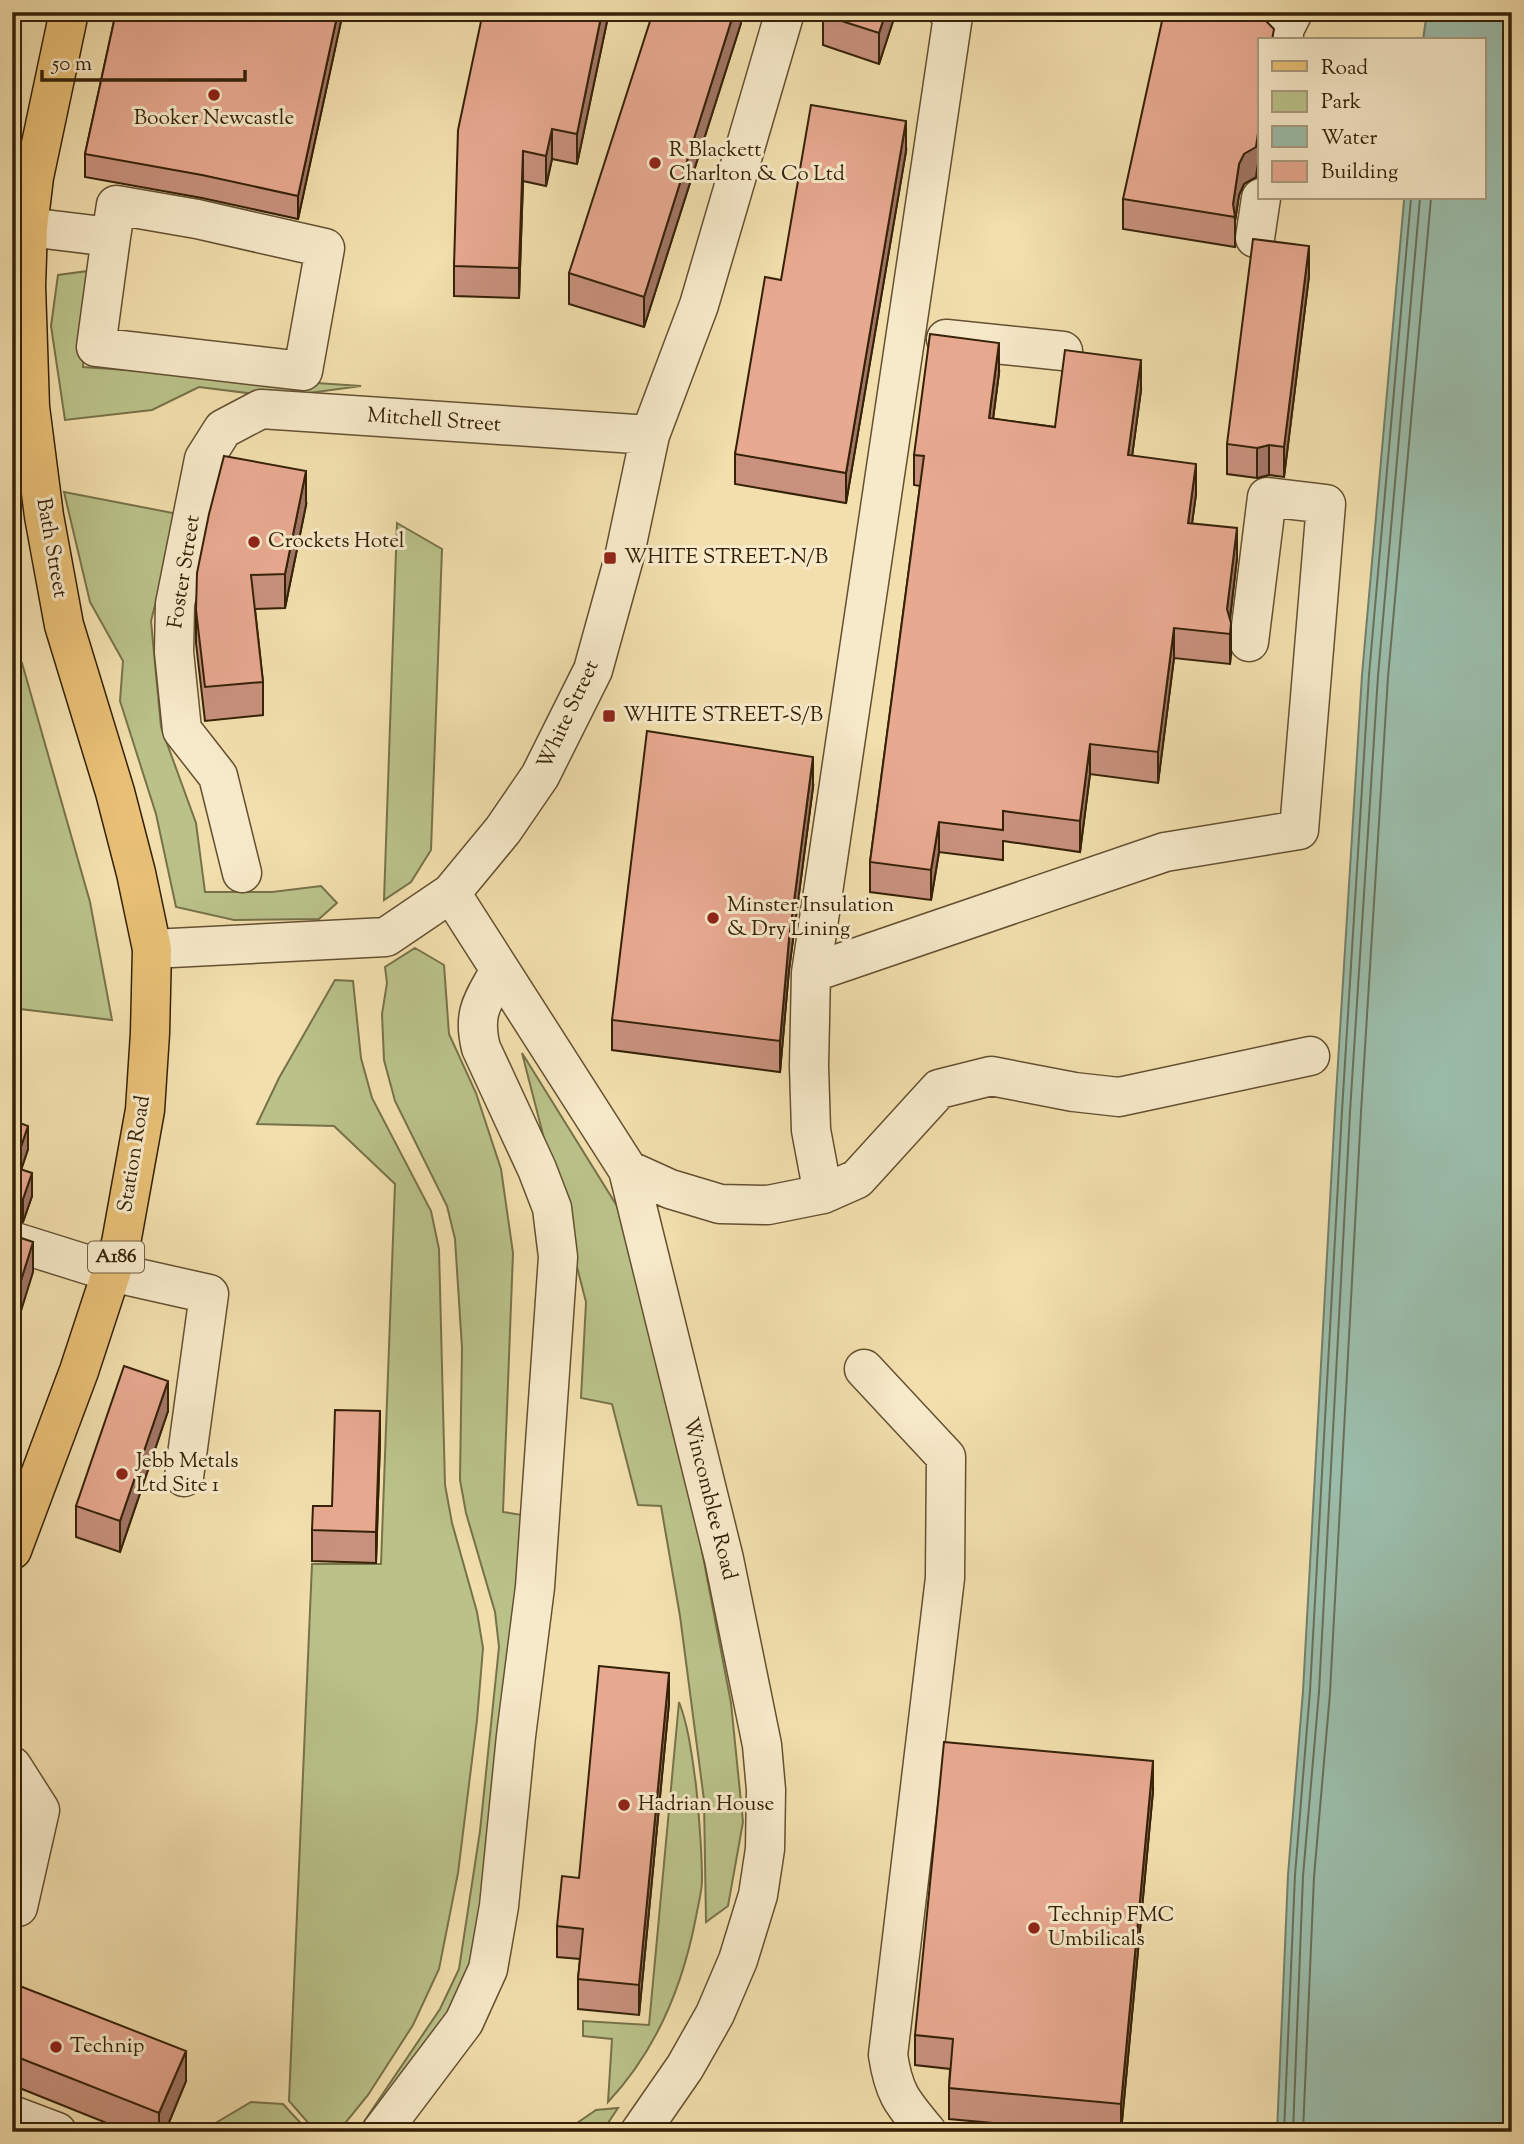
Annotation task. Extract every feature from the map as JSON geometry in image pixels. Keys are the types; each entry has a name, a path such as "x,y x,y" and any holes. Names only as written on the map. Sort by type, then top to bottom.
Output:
{"main road":[{"name":"Bath Street","path":"69,12 34,177 28,227 26,286 30,407 44,516 64,625 116,792 152,949"},
{"name":"Station Road","path":"12,1550 79,1371 121,1243 145,1111 152,949"}],"street":[{"name":"White Street","path":"152,949 386,937 451,893 503,830 540,776 593,670 624,558 650,435 699,305 785,12"},
{"path":"823,1194 811,1130 811,973 953,16 948,12"},
{"path":"1283,38 1293,12"},
{"path":"1255,238 1261,200"},
{"path":"116,205 198,219 325,248 303,371 96,346 111,237 116,205"},
{"path":"28,227 111,237"},
{"path":"906,334 1063,351"},
{"name":"Mitchell Street","path":"223,429 261,410 650,435"},
{"name":"Foster Street","path":"223,429 204,459 175,604 174,652 182,730 218,776 242,873"},
{"path":"811,973 1166,852 1299,830 1326,504 1267,497 1249,642"},
{"name":"Wincomblee Road","path":"451,893 628,1170 724,1559 755,1704 766,1790 765,1849 758,1895 738,1960 715,2014 685,2067 640,2132"},
{"path":"381,2132 464,2022 488,1969 501,1893 516,1736 535,1587 558,1257 552,1208 537,1169 481,1048 476,1028 480,1007 500,970"},
{"path":"628,1170 670,1189 720,1204 768,1205 823,1194 857,1179 939,1089 991,1076 1074,1092 1119,1097 1310,1056"},
{"path":"12,1241 111,1272 209,1294 184,1477"},
{"path":"864,1369 946,1457 945,1577 888,2055 892,2082 902,2102 927,2132"},
{"path":"12,1766 40,1810 18,1907"},
{"path":"12,2115 57,2132"}],"green space":[{"path":"88,271 83,367 361,386 279,397 199,387 152,410 65,420 51,326 58,275"},
{"path":"64,492 178,514 151,621 161,727 196,823 205,892 272,892 321,886 337,903 319,919 234,920 176,907 156,814 120,701 123,661 90,602"},
{"path":"397,523 442,549 431,850 411,882 384,900"},
{"path":"12,663 22,663 90,902 112,1020 12,1008"},
{"path":"415,948 444,965 449,1034 476,1093 501,1169 513,1253 503,1512 522,1515 487,1890 466,1980 448,2016 368,2132 357,2132 440,2009 459,1969 480,1831 499,1647 495,1612 466,1513 460,1480 462,1348 455,1239 447,1206 395,1101 384,1060 382,1014 387,983 385,967"},
{"path":"335,980 353,981 361,1058 372,1098 431,1211 439,1249 445,1485 452,1523 477,1612 483,1648 458,1873 439,1969 413,2025 368,2095 338,2132 313,2132 289,2101 312,1564 381,1564 395,1184 334,1126 257,1124 279,1078"},
{"path":"522,1053 617,1206 667,1368 731,1703 743,1822 728,1906 706,1922 704,1800 680,1616 661,1506 638,1505 612,1404 581,1398 586,1302"},
{"path":"679,1702 688,1732 696,1785 701,1894 684,1967 665,2016 640,2061 608,2102 612,2039 583,2036 583,2021 649,2025"},
{"path":"251,2102 283,2104 309,2132 206,2132 209,2127"},
{"path":"618,2108 602,2132 564,2132 596,2110"}],"water":[{"path":"1427,12 1512,12 1512,2132 1277,2132 1288,1875 1303,1691 1362,675 1404,201 1486,200 1486,38 1423,38"}],"building":[{"name":"Booker Newcastle","path":"116,12 338,12 298,196 85,154"},
{"path":"483,12 602,12 577,134 552,129 546,156 523,151 519,268 454,266 458,130"},
{"name":"R Blackett Charlton & Co Ltd","path":"653,12 734,12 644,297 569,273"},
{"path":"824,12 886,12 879,33 823,15"},
{"path":"1164,12 1262,12 1263,18 1274,29 1272,38 1258,38 1258,134 1256,147 1244,154 1239,164 1233,204 1235,217 1123,199"},
{"path":"811,105 906,121 846,473 735,454 765,277 781,280"},
{"path":"1253,239 1309,246 1284,447 1269,445 1257,448 1227,444"},
{"path":"930,334 999,343 989,418 1055,427 1065,350 1141,360 1128,455 1196,464 1188,523 1237,528 1227,609 1231,623 1230,634 1174,628 1158,752 1090,744 1080,821 1003,811 1003,830 939,822 931,870 870,862 924,456 914,455"},
{"path":"224,456 306,471 285,574 251,575 263,682 205,687 196,610 197,573"},
{"name":"Minster Insulation & Dry Lining","path":"647,731 813,757 789,939 780,1041 612,1020"},
{"path":"12,1120 28,1126 14,1167 32,1173 23,1199 12,1198"},
{"path":"12,1235 33,1242 12,1309"},
{"name":"Jebb Metals Ltd Site 1","path":"124,1366 168,1381 120,1521 76,1506"},
{"path":"335,1410 380,1411 376,1532 312,1530 313,1506 332,1506"},
{"name":"Hadrian House","path":"599,1666 669,1673 639,1985 578,1979 583,1929 557,1926 562,1876 579,1878"},
{"name":"Technip FMC Umbilicals","path":"944,1742 1153,1761 1121,2104 949,2088 953,2039 915,2035"},
{"path":"12,1983 186,2051 159,2113 12,2055"}],"place":[{"name":"Booker Newcastle","path":"214,95"},
{"name":"R Blackett Charlton & Co Ltd","path":"655,163"},
{"name":"Crockets Hotel","path":"254,542"},
{"name":"WHITE STREET-N/B","path":"610,558"},
{"name":"WHITE STREET-S/B","path":"609,716"},
{"name":"Minster Insulation & Dry Lining","path":"713,918"},
{"name":"Jebb Metals Ltd Site 1","path":"122,1474"},
{"name":"Hadrian House","path":"624,1805"},
{"name":"Technip FMC Umbilicals","path":"1034,1928"},
{"name":"Technip","path":"56,2047"}]}
